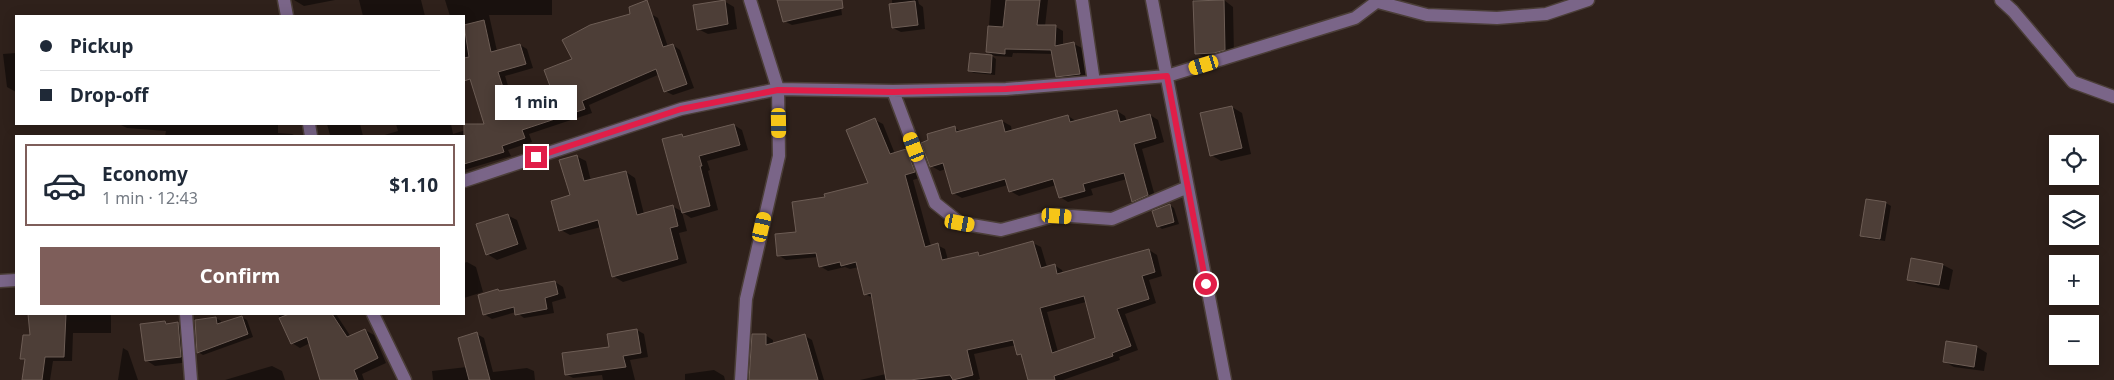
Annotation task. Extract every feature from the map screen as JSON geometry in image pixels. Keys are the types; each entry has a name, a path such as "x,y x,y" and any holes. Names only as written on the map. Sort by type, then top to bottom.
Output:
{"street":[{"path":"284,0 287,15"},
{"path":"741,380 746,299 779,156 778,90 750,0"},
{"path":"1082,0 1094,82"},
{"path":"1152,0 1225,380"},
{"path":"465,181 681,109 778,90 893,92 1006,89 1167,76 1355,18 1379,1 1427,15 1497,18 1546,14 1588,0"},
{"path":"2001,0 2013,11 2072,82 2114,98"},
{"path":"893,92 935,203 960,223 1001,230 1057,216 1112,219 1188,187"},
{"path":"0,281 15,280"},
{"path":"186,315 191,380"},
{"path":"373,315 405,380"}],"building":[{"path":"647,0 663,47 673,44 687,84 664,92 656,69 582,101 585,109 522,130 525,138 502,146 504,152 465,164 464,125 484,124 470,79 465,81 465,58 469,57 465,25 484,20 491,52 520,44 526,64 498,72 510,109 553,94 544,70 572,59 562,40 590,25 630,14 629,7"},
{"path":"725,0 728,24 697,30 693,5"},
{"path":"777,0 842,0 843,8 783,22"},
{"path":"1006,0 1040,0 1037,25 1056,25 1055,46 1074,42 1080,74 1056,77 1051,50 1005,49 1005,54 986,52 988,26 1003,27"},
{"path":"1224,0 1225,50 1214,53 1195,54 1193,1"},
{"path":"915,1 918,25 892,28 889,4"},
{"path":"970,53 992,55 991,73 968,71"},
{"path":"1232,106 1242,148 1210,156 1200,113"},
{"path":"1117,110 1120,122 1150,114 1156,138 1134,144 1148,195 1132,202 1124,173 1083,184 1085,191 1059,198 1053,179 1009,192 1005,179 952,194 943,163 930,167 921,143 928,140 927,134 955,126 956,132 1002,120 1005,132 1068,115 1070,122"},
{"path":"875,118 890,154 906,149 915,172 905,175 925,247 938,243 942,260 978,252 979,256 1033,241 1041,268 1055,264 1057,274 1149,249 1155,272 1142,276 1149,299 1117,309 1131,346 1112,353 1113,356 1054,376 1055,380 1028,380 1021,354 1017,355 1013,340 967,350 973,375 953,380 950,375 910,380 886,380 871,293 864,295 856,262 841,266 840,262 819,267 816,253 777,256 775,234 796,232 792,202 825,197 824,194 868,183 846,130","holes":["1084,296 1095,338 1052,353 1040,308"]},
{"path":"734,124 740,145 699,156 710,206 682,213 662,139 682,134 683,137"},
{"path":"577,155 584,181 626,171 637,215 673,205 678,226 670,228 678,259 612,277 598,220 559,231 551,201 570,195 559,160"},
{"path":"1866,199 1886,202 1880,239 1860,236"},
{"path":"1170,204 1174,222 1157,227 1152,211"},
{"path":"508,214 518,244 486,255 476,224"},
{"path":"1911,258 1943,264 1939,285 1907,280"},
{"path":"555,281 558,294 545,298 547,309 515,315 514,307 483,315 478,295 498,289 499,291"},
{"path":"28,315 66,315 64,357 45,357 42,380 22,380 25,359 20,359 23,335 30,335"},
{"path":"286,315 333,315 347,337 365,329 378,358 354,370 358,380 320,380 307,337 291,344 279,318"},
{"path":"242,316 248,334 197,353 195,320 216,317 217,324"},
{"path":"165,321 166,324 178,322 181,357 145,361 140,324"},
{"path":"637,329 641,353 623,356 626,367 565,375 562,353 609,347 607,334"},
{"path":"477,332 490,380 469,380 458,338"},
{"path":"752,334 766,334 766,345 805,334 818,380 749,380"},
{"path":"1946,341 1977,346 1974,367 1943,362"}],"route":[{"path":"536,157 681,109 778,90 893,92 1006,89 1167,76 1206,284"}]}
